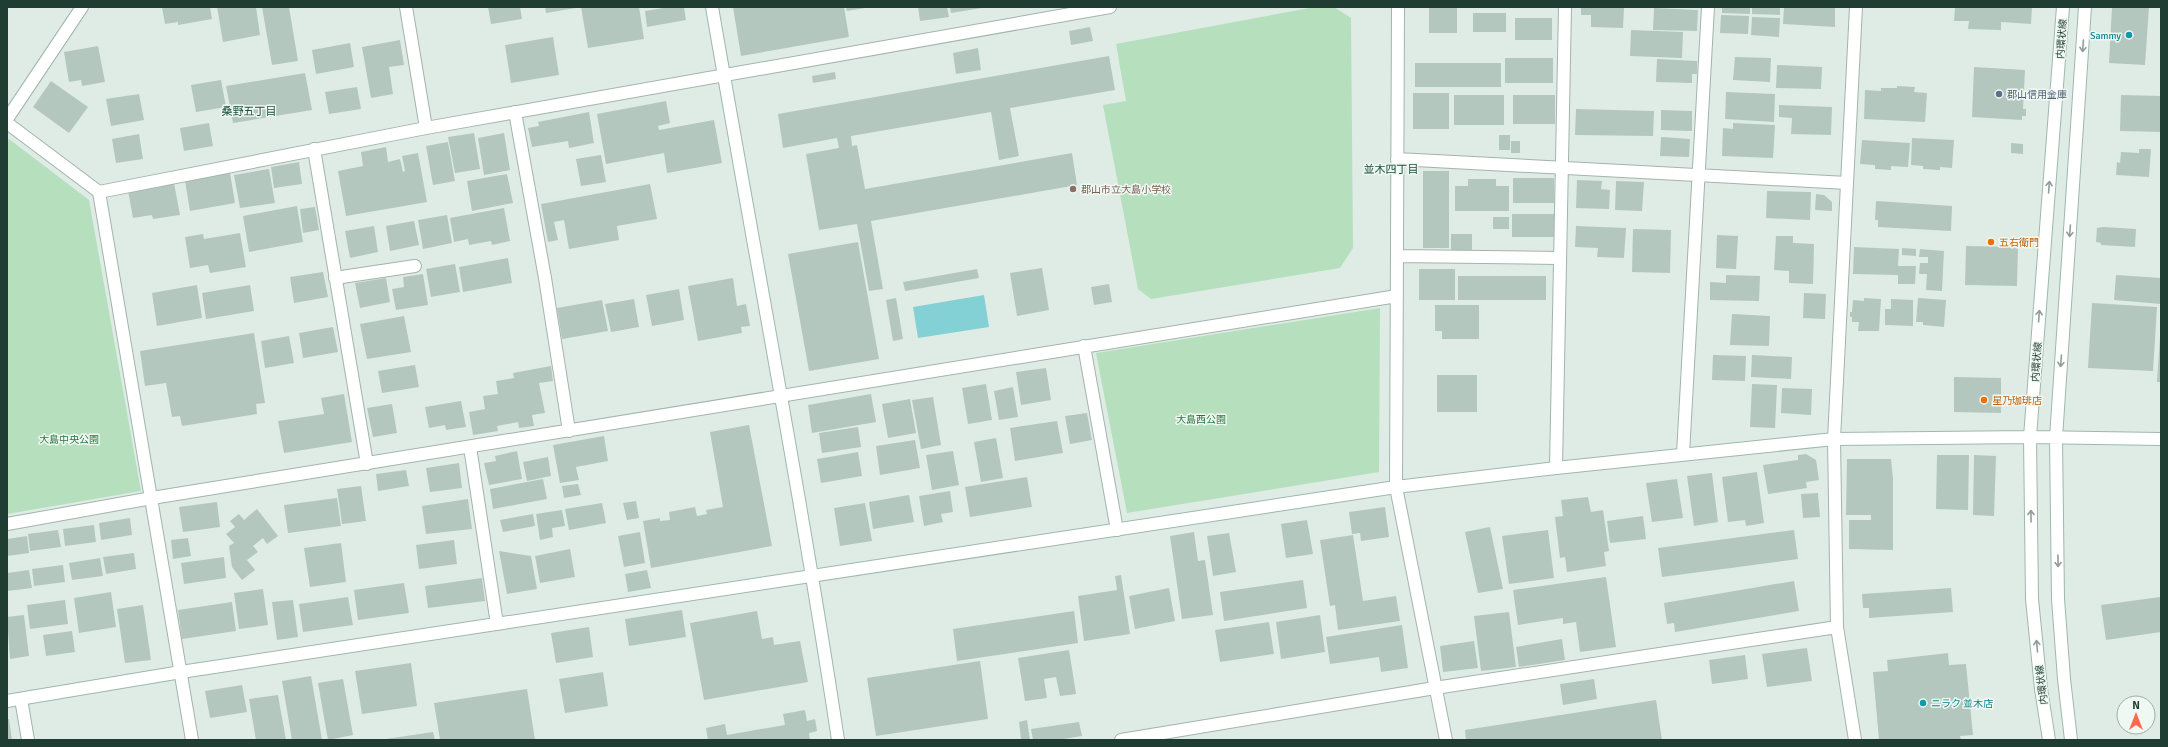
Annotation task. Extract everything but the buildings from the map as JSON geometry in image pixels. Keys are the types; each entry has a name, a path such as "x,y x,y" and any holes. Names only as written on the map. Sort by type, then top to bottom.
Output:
{"street":[{"path":"7,119 82,7"},
{"path":"406,7 426,128"},
{"path":"712,7 780,397 813,576 838,740"},
{"path":"1398,7 1396,487 1446,740"},
{"path":"1556,468 1565,7"},
{"path":"1682,454 1708,7"},
{"path":"1855,740 1837,627 1834,439 1856,7"},
{"name":"内環状線","path":"2049,740 2041,689 2032,599 2030,437 2063,7"},
{"path":"2071,740 2064,679 2058,599 2056,438 2085,7"},
{"path":"100,192 426,128 1103,8"},
{"path":"515,112 545,278 569,431"},
{"path":"7,123 100,192 192,740"},
{"path":"314,149 367,464"},
{"path":"1397,159 1847,183"},
{"path":"1397,256 1560,258"},
{"path":"336,278 415,266"},
{"path":"7,524 152,498 1397,296"},
{"path":"1084,346 1118,530"},
{"path":"7,702 181,672 1396,487 1682,454 1834,439 2030,437 2161,439"},
{"path":"470,447 497,624"},
{"path":"1121,740 1435,688 1837,627"},
{"path":"21,699 28,740"}],"green space":[{"path":"1315,7 1334,7 1351,18 1353,248 1340,268 1151,299 1138,289 1103,105 1126,101 1116,44"},
{"name":"大島中央公園","path":"9,139 89,200 141,491 7,514 7,142"},
{"name":"大島西公園","path":"1380,308 1379,472 1127,513 1096,353"}],"water":[{"path":"984,295 989,327 918,338 913,307"}],"place":[{"name":"Sammy","path":"2129,35"},
{"name":"郡山信用金庫","path":"1999,94"},
{"name":"郡山市立大島小学校","path":"1073,189"},
{"name":"五右衛門","path":"1991,242"},
{"name":"星乃珈琲店","path":"1984,400"},
{"name":"ニラク 並木店","path":"1923,703"}],"district":[{"name":"桑野五丁目","path":"249,111"},
{"name":"並木四丁目","path":"1391,169"}]}
